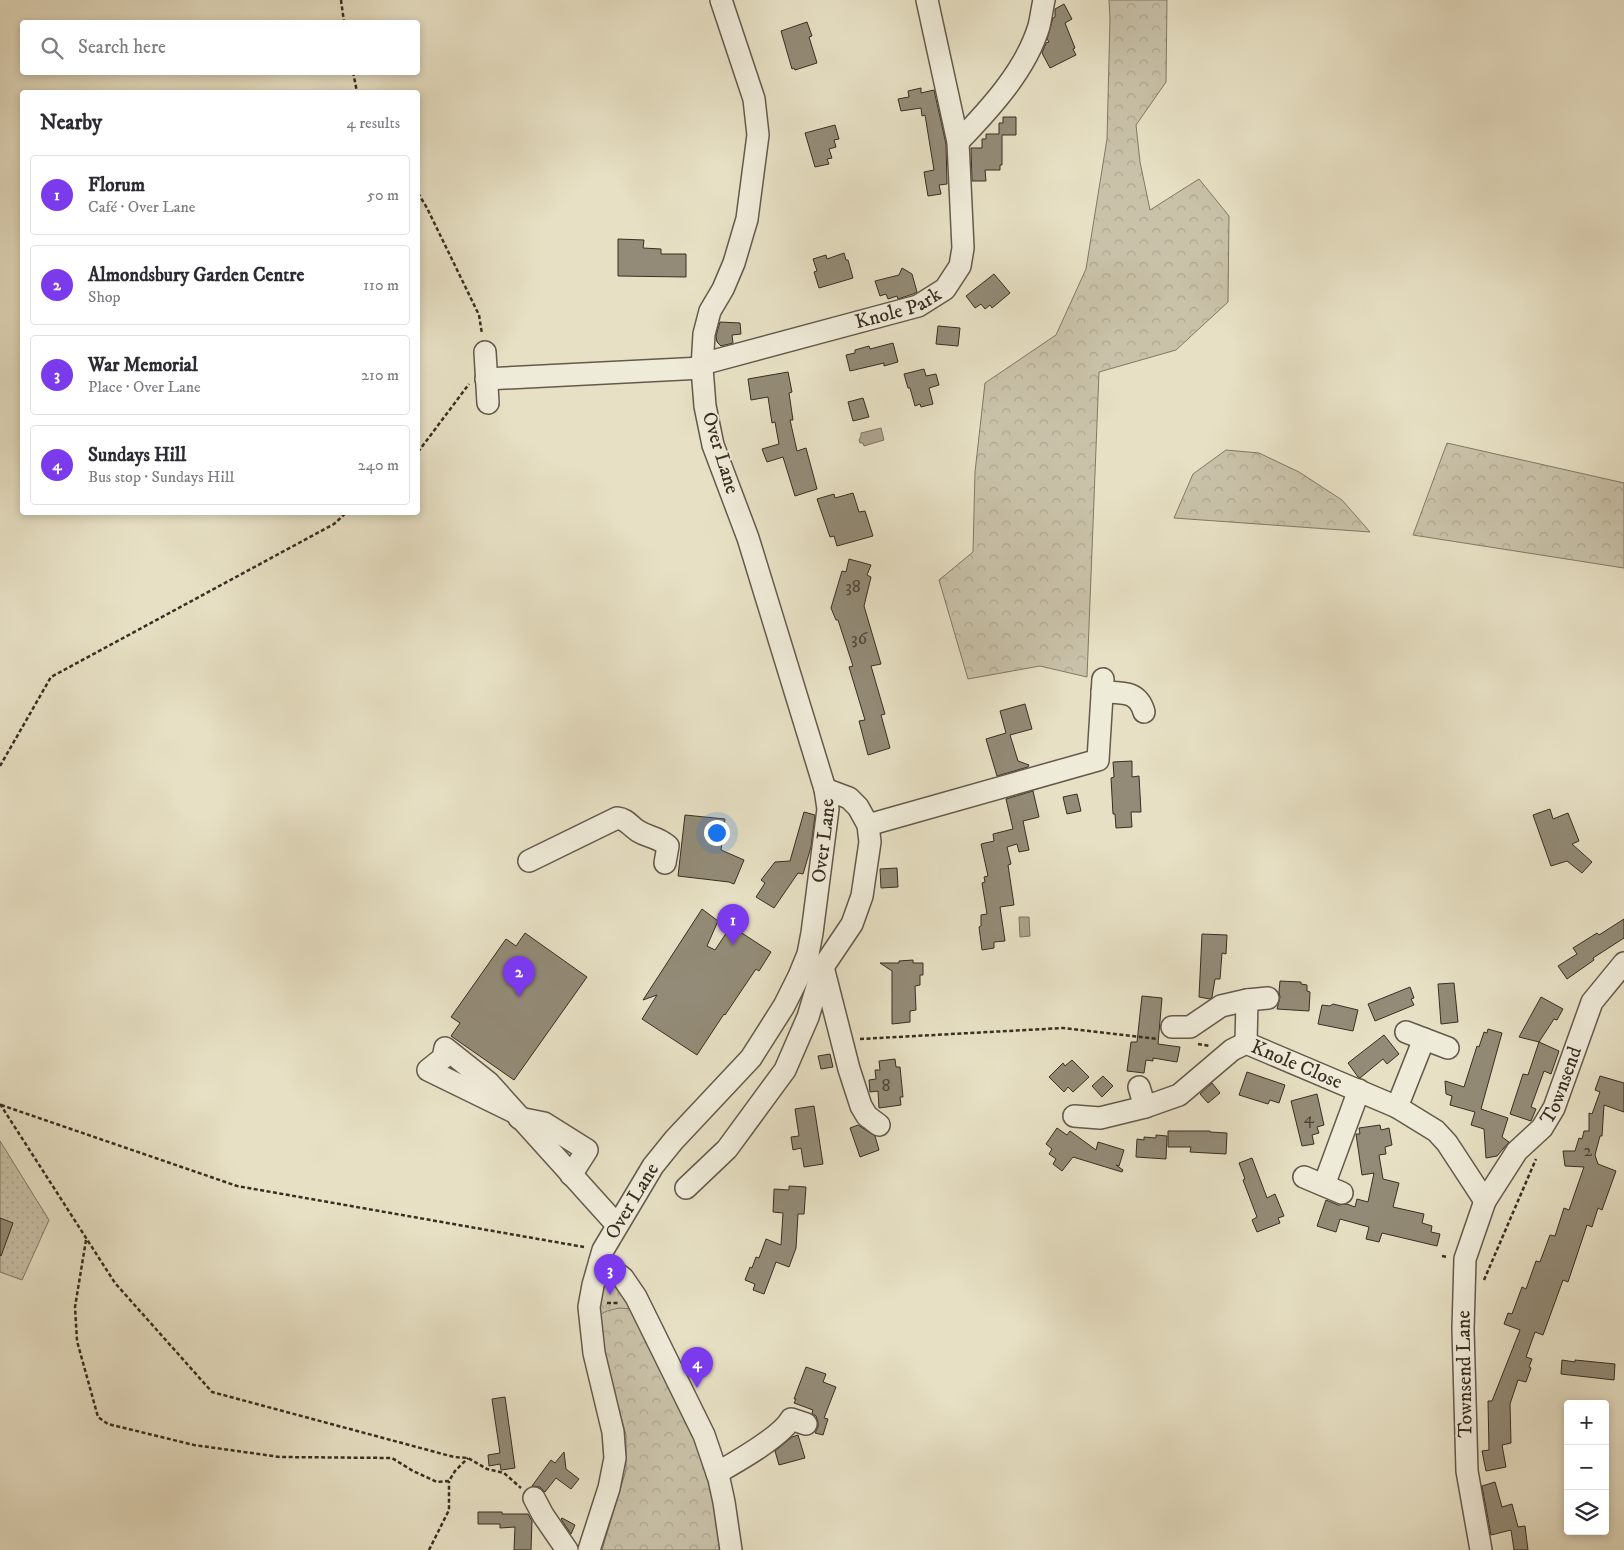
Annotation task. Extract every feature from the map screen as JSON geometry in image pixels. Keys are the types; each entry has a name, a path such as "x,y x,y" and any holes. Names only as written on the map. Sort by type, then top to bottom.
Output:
{"street":[{"name":"Over Lane","path":"589,1550 609,1488 615,1458 613,1432 594,1354 589,1307 601,1255 617,1225 654,1166 674,1140 751,1058 784,1006 799,976 816,961 812,933 828,809 825,789 748,538 713,445 705,406 702,366 704,334 710,311 723,289 734,263 747,219 758,135 754,99 721,0"},
{"name":"Knole Park","path":"486,379 702,366 918,306 945,289 960,266 963,248 958,142 927,0"},
{"path":"958,142 992,106 1028,54 1039,26 1044,0"},
{"path":"485,352 488,403"},
{"path":"868,825 1098,760 1102,685 1131,694 1140,700 1144,712"},
{"path":"686,1188 727,1149 785,1070 808,1017 816,961 838,947 852,924 862,896 870,842 868,825 858,807 849,798 825,789"},
{"path":"529,861 617,818 624,819 639,832 660,839 668,846 665,863"},
{"path":"816,961 843,1040 862,1106 867,1116 878,1125"},
{"name":"Townsend","path":"1485,1200 1517,1151 1542,1128 1554,1108 1592,1002 1624,963"},
{"path":"1169,1033 1190,1027 1221,1006 1247,1000 1268,998"},
{"name":"Knole Close","path":"1247,1000 1246,1043 1397,1106 1436,1131 1447,1143 1485,1200"},
{"path":"1397,1106 1415,1036 1448,1048"},
{"path":"1074,1116 1100,1118 1137,1101 1179,1095 1232,1050 1246,1043"},
{"path":"571,1175 588,1150 544,1123 516,1115 428,1070 443,1058 445,1048 489,1083 516,1115 571,1175 617,1225"},
{"name":"Knole Close","path":"1304,1177 1333,1189 1359,1090"},
{"name":"Townsend Lane","path":"1480,1550 1467,1471 1463,1329 1465,1259 1485,1200"},
{"path":"601,1255 623,1278 646,1315 704,1435 724,1502 731,1550"},
{"path":"716,1472 745,1456 787,1426 791,1419 806,1424"},
{"path":"534,1498 542,1515 568,1550"}],"path":[{"path":"341,0 344,20"},
{"path":"354,75 357,90"},
{"path":"420,196 479,316 485,352"},
{"path":"420,449 471,380 486,379"},
{"path":"0,766 52,677 334,524 344,515"},
{"path":"843,1040 1063,1028 1169,1033"},
{"path":"1194,1043 1215,1046"},
{"path":"0,1105 115,1283 212,1392 454,1457 468,1458 487,1469 504,1473 534,1498"},
{"path":"0,1105 237,1186 601,1255"},
{"path":"1482,1285 1539,1152"},
{"path":"86,1239 75,1307 77,1341 98,1417 108,1424 204,1447 280,1457 392,1458 413,1471 437,1482 449,1481"},
{"path":"589,1307 607,1303 622,1303 634,1307 646,1315"},
{"path":"428,1550 449,1510 449,1481 455,1471 468,1458"}],"green space":[{"path":"1109,0 1167,0 1166,82 1136,125 1140,162 1150,210 1199,179 1229,216 1228,302 1176,350 1099,372 1087,677 1040,666 968,679 939,580 973,552 975,472 985,383 1056,335 1086,269 1107,139"},
{"path":"1447,443 1624,483 1624,568 1413,535"},
{"path":"1226,450 1259,453 1299,472 1342,500 1370,532 1174,518 1193,474"},
{"path":"0,1141 49,1220 22,1280 0,1272"},
{"path":"611,1283 618,1284 644,1316 598,1317 601,1293 606,1285"},
{"path":"619,1308 632,1309 702,1436 729,1550 602,1550 626,1470 626,1435 597,1329 599,1319 603,1313"}],"shaded area":[{"path":"881,428 884,440 864,446 863,443 860,443 861,433"},
{"path":"1019,917 1029,917 1030,936 1020,937"}],"building":[{"path":"1064,4 1072,19 1065,23 1076,55 1050,68 1042,53 1046,43 1049,42 1047,39 1053,18 1055,17 1055,9"},
{"path":"807,22 812,36 809,37 817,63 795,70 794,68 792,69 781,31"},
{"path":"921,88 921,93 934,90 946,144 947,184 939,185 941,194 928,196 924,172 934,170 925,115 922,116 921,108 901,111 898,99 909,97 908,91"},
{"path":"1003,117 1016,117 1016,135 1002,135 1002,165 1000,165 1000,170 985,170 986,181 972,181 971,148 982,148 982,139 986,139 986,134 999,134 999,123 1003,123"},
{"path":"835,125 839,139 834,140 836,147 829,149 832,158 827,159 829,164 815,167 805,133"},
{"path":"618,239 644,240 643,248 661,249 661,254 686,254 686,277 618,276"},
{"path":"844,253 853,278 819,288 814,272 817,271 813,259 826,255 827,259"},
{"path":"902,268 912,274 917,292 898,299 897,296 888,299 886,294 880,296 875,281 899,275"},
{"path":"994,274 1010,293 992,308 990,305 985,309 981,304 975,308 966,296"},
{"path":"720,322 740,323 741,334 732,335 733,343 721,346 717,342 716,336"},
{"path":"938,326 960,328 958,346 936,344"},
{"path":"893,343 898,362 884,366 884,363 850,371 846,355 869,346 870,349"},
{"path":"924,369 926,376 936,374 939,385 929,388 933,404 921,407 920,404 915,406 904,374"},
{"path":"788,372 792,392 789,393 793,420 790,420 797,451 806,448 817,489 795,496 783,457 767,462 762,449 779,444 775,422 772,423 768,397 751,400 748,379"},
{"path":"863,398 869,417 853,421 848,402"},
{"path":"853,493 859,512 865,511 873,536 837,546 834,536 830,537 817,499 834,494 835,498"},
{"path":"849,559 871,565 867,575 871,577 864,606 881,664 871,666 885,714 881,715 890,748 868,755 859,721 865,720 849,667 853,666 838,620 836,620 831,608 842,571 846,572"},
{"path":"1025,704 1032,729 1010,735 1018,761 1029,765 1028,767 997,776 986,739 1006,733 1000,711"},
{"path":"1132,761 1132,777 1139,776 1141,812 1131,812 1132,827 1116,828 1115,814 1113,814 1111,778 1114,777 1113,762"},
{"path":"1033,791 1039,817 1023,821 1029,850 1019,852 1017,844 1007,847 1011,864 1008,865 1014,905 1000,907 1005,941 994,942 994,948 982,950 979,927 981,926 981,915 987,914 982,883 985,882 984,877 988,876 981,844 994,841 993,834 1013,829 1006,799"},
{"path":"1077,794 1081,811 1067,814 1063,797"},
{"path":"1550,809 1553,819 1568,813 1579,841 1572,844 1592,862 1582,873 1567,861 1551,866 1533,815"},
{"path":"804,812 815,815 811,847 803,874 798,873 774,908 756,897 765,883 761,880 775,862 790,861"},
{"path":"685,815 725,819 721,850 744,860 734,884 678,876"},
{"path":"897,868 898,887 881,888 880,869"},
{"path":"702,909 718,921 707,946 715,950 731,926 771,952 759,971 756,969 697,1055 642,1019 657,995 643,1000"},
{"path":"1624,919 1624,938 1593,958 1594,960 1567,979 1558,966 1577,954 1573,948 1597,933 1599,935"},
{"path":"525,933 587,977 514,1080 451,1036 460,1023 451,1017 506,939 516,946"},
{"path":"1202,934 1227,935 1226,954 1222,953 1220,979 1215,979 1210,999 1199,997"},
{"path":"913,960 913,963 923,963 923,975 920,975 920,985 915,986 916,1010 910,1011 910,1022 892,1024 892,971 880,963 899,963 899,961"},
{"path":"1280,981 1301,982 1301,984 1307,985 1307,991 1310,992 1309,1011 1277,1009 1280,997"},
{"path":"1454,983 1458,1022 1441,1024 1438,984"},
{"path":"1410,987 1414,998 1411,999 1414,1005 1375,1021 1368,1004"},
{"path":"1142,996 1162,998 1158,1044 1180,1047 1177,1062 1153,1058 1153,1061 1146,1060 1144,1073 1127,1071 1131,1042 1137,1042"},
{"path":"1541,997 1563,1009 1557,1020 1554,1019 1539,1042 1519,1037"},
{"path":"1333,1004 1358,1010 1353,1031 1318,1024 1322,1005 1330,1006"},
{"path":"1488,1029 1502,1033 1481,1109 1508,1118 1502,1137 1509,1142 1497,1156 1486,1158 1484,1129 1471,1125 1475,1112 1450,1105 1452,1096 1446,1094 1445,1081 1464,1087 1477,1046 1479,1047 1484,1032 1487,1033"},
{"path":"1384,1035 1399,1054 1387,1064 1383,1059 1360,1078 1358,1077 1348,1063"},
{"path":"1539,1042 1559,1051 1551,1074 1544,1071 1531,1107 1536,1109 1531,1121 1510,1114 1523,1074 1528,1075"},
{"path":"830,1054 833,1067 821,1069 818,1056"},
{"path":"895,1059 896,1067 900,1067 903,1097 900,1097 901,1105 879,1108 878,1091 870,1092 869,1080 876,1079 875,1070 880,1070 879,1061"},
{"path":"1072,1060 1089,1077 1073,1092 1068,1087 1064,1092 1049,1077 1063,1063 1065,1066"},
{"path":"1247,1072 1285,1085 1279,1103 1270,1100 1268,1104 1239,1095"},
{"path":"1103,1076 1113,1086 1102,1097 1092,1086"},
{"path":"1600,1076 1624,1083 1624,1112 1604,1105 1602,1136 1600,1136 1595,1155 1598,1164 1616,1171 1602,1210 1598,1208 1592,1227 1587,1225 1568,1282 1563,1280 1543,1335 1535,1332 1526,1357 1532,1359 1529,1367 1531,1368 1526,1382 1518,1380 1510,1404 1511,1443 1502,1445 1506,1467 1486,1471 1482,1451 1489,1450 1488,1401 1492,1401 1520,1330 1504,1324 1508,1313 1512,1314 1522,1287 1526,1289 1536,1261 1540,1262 1550,1235 1555,1236 1564,1208 1569,1210 1584,1167 1565,1166 1563,1151 1575,1151 1579,1138 1582,1139 1584,1131 1589,1131 1589,1113 1592,1114 1600,1092 1595,1090"},
{"path":"1212,1083 1220,1093 1208,1103 1200,1094"},
{"path":"1317,1094 1324,1125 1317,1127 1319,1133 1312,1135 1314,1144 1302,1146 1291,1101"},
{"path":"814,1106 823,1164 804,1167 801,1148 793,1150 791,1137 799,1136 795,1109"},
{"path":"858,1125 875,1136 879,1150 860,1157 850,1128"},
{"path":"1380,1125 1381,1130 1389,1128 1392,1145 1385,1147 1386,1154 1379,1155 1383,1179 1399,1183 1393,1207 1424,1214 1422,1223 1432,1226 1431,1232 1440,1234 1437,1246 1382,1233 1379,1242 1366,1239 1369,1227 1340,1219 1336,1232 1317,1226 1326,1200 1338,1205 1347,1204 1355,1207 1357,1199 1368,1202 1374,1173 1362,1175 1356,1134 1360,1134 1359,1128"},
{"path":"1057,1128 1067,1135 1070,1131 1096,1150 1098,1142 1124,1150 1119,1166 1116,1165 1123,1170 1122,1172 1073,1157 1062,1171 1053,1164 1056,1159 1049,1154 1052,1149 1046,1144"},
{"path":"1168,1131 1227,1133 1226,1154 1190,1152 1191,1147 1168,1147"},
{"path":"1156,1135 1167,1136 1166,1159 1136,1157 1137,1139 1144,1140 1144,1137 1156,1138"},
{"path":"1252,1158 1267,1198 1275,1194 1284,1216 1278,1218 1280,1223 1257,1232 1252,1220 1257,1217 1243,1180 1245,1179 1239,1163"},
{"path":"789,1186 806,1187 804,1214 798,1214 796,1248 789,1267 776,1262 764,1294 753,1290 755,1284 745,1280 756,1257 759,1258 766,1239 781,1245 783,1213 773,1212 774,1189 789,1190"},
{"path":"0,1218 13,1223 1,1256 0,1255"},
{"path":"1562,1360 1615,1364 1614,1380 1561,1374"},
{"path":"806,1367 826,1374 823,1382 836,1387 824,1418 828,1419 823,1435 815,1433 818,1422 816,1416 812,1413 813,1410 794,1403"},
{"path":"505,1397 515,1468 501,1470 500,1464 489,1466 488,1455 500,1453 492,1399"},
{"path":"798,1435 805,1458 779,1465 775,1451 792,1437"},
{"path":"564,1452 566,1469 579,1479 571,1489 556,1478 545,1492 540,1487 532,1486 551,1460 555,1463"},
{"path":"1495,1482 1502,1507 1512,1504 1518,1527 1525,1526 1528,1550 1514,1550 1511,1530 1491,1535 1482,1486"},
{"path":"478,1512 528,1514 532,1521 531,1550 514,1550 515,1527 500,1528 500,1524 478,1524"},
{"path":"561,1519 575,1525 571,1534"}],"place":[{"name":"Florum","path":"733,945"},
{"name":"Almondsbury Garden Centre","path":"519,997"},
{"name":"War Memorial","path":"610,1295"},
{"name":"Sundays Hill","path":"697,1388"}]}
